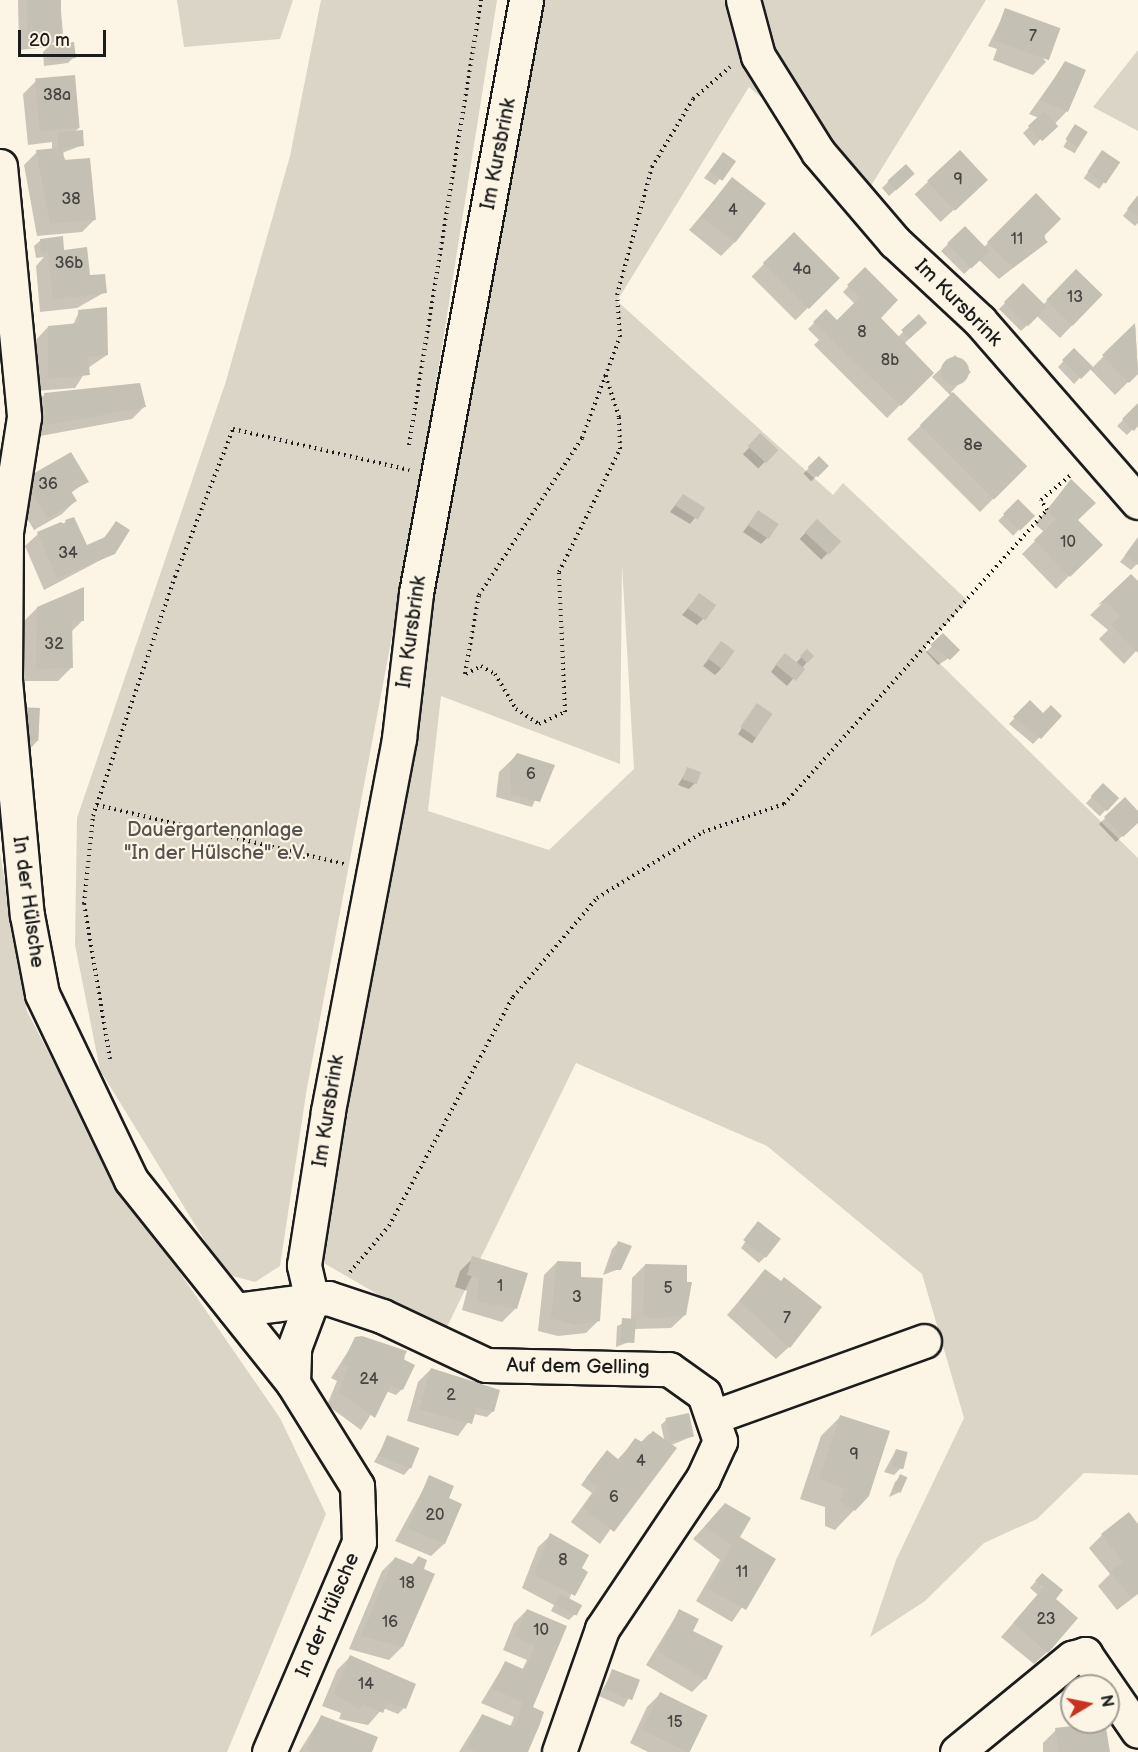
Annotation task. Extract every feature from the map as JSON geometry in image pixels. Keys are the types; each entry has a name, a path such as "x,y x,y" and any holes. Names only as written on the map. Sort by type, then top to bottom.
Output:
{"street":[{"name":"Im Kursbrink","path":"320,1299 304,1265 371,870 399,738 438,475 526,0"},
{"name":"Im Kursbrink","path":"743,0 758,56 818,152 895,242 980,321 1138,502"},
{"name":"In der Hülsche","path":"0,166 24,417 6,532 5,680 27,915 42,994 131,1180 293,1383 357,1486 359,1542 269,1752"},
{"name":"Auf dem Gelling","path":"235,1310 320,1299 382,1316 486,1365 669,1369 704,1394 716,1416 720,1441 703,1478 602,1629 559,1752"},
{"path":"293,1383 294,1348 320,1299"},
{"path":"716,1416 924,1341"},
{"path":"957,1752 1072,1658 1085,1654 1138,1731"}],"path":[{"path":"405,469 481,0"},
{"path":"605,374 619,417 620,449 559,572 565,712 539,723 516,709 495,674 481,666 465,674 479,595 582,438 605,374 620,337 617,295 652,167 693,99 716,75 758,56"},
{"path":"111,1065 84,904 97,805 175,577 233,429 438,475"},
{"path":"320,1299 389,1226 513,997 597,898 703,832 784,804 1047,510 1041,500 1095,454"},
{"path":"97,805 371,870"}],"green space":[{"path":"177,0 293,0 280,39 184,47"},
{"name":"Dauergartenanlage \"In der Hülsche\" e.V.","path":"321,0 497,0 418,498 307,1088 280,1266 255,1282 233,1276 213,1254 100,1070 75,945 77,818 226,381 290,156"},
{"path":"541,0 986,0 869,189 749,87 617,301 833,495 843,483 968,601 924,648 1138,858 1138,1475 1084,1473 1037,1519 984,1543 925,1601 870,1637 896,1560 964,1418 922,1274 767,1146 576,1063 444,1333 317,1259 449,448","holes":["622,565 634,769 549,850 428,811 441,696 620,764"]},
{"path":"1138,50 1138,131 1093,107"},
{"path":"0,853 27,1011 109,1170 280,1418 326,1514 227,1752 0,1752"}],"building":[{"path":"27,0 61,0 61,37 27,37"},
{"path":"1005,8 1060,28 1049,60 993,40"},
{"path":"74,42 76,58 50,61 48,45"},
{"path":"1065,61 1086,70 1068,112 1041,100"},
{"path":"75,75 80,128 40,131 35,78"},
{"path":"1044,111 1058,126 1042,141 1028,126"},
{"path":"1075,124 1088,132 1078,147 1065,139"},
{"path":"83,130 84,146 63,148 64,160 90,158 96,220 50,224 36,150 58,148 57,132"},
{"path":"960,150 988,180 955,211 927,181"},
{"path":"1102,150 1120,162 1106,184 1087,172"},
{"path":"723,152 736,161 722,181 709,172"},
{"path":"906,164 915,174 896,190 887,181"},
{"path":"732,177 766,203 735,243 701,216"},
{"path":"1036,193 1061,219 1043,237 1048,242 1013,268 987,242"},
{"path":"1138,195 1138,217 1127,209"},
{"path":"965,226 989,251 971,269 947,243"},
{"path":"794,232 840,278 809,309 763,263"},
{"path":"63,236 64,250 87,247 90,275 105,274 107,293 53,300 48,252 41,253 40,239"},
{"path":"865,267 898,300 881,318 934,373 901,406 813,322 826,309 837,320 860,297 847,285"},
{"path":"1076,269 1103,295 1073,326 1046,300"},
{"path":"1023,283 1047,307 1028,326 1004,302"},
{"path":"107,307 108,355 88,357 90,375 48,379 48,326 79,323 78,310"},
{"path":"919,314 927,323 909,339 901,330"},
{"path":"1135,323 1138,374 1129,383 1102,355"},
{"path":"1074,348 1093,367 1081,379 1062,360"},
{"path":"955,357 965,361 969,371 965,381 955,385 945,381 941,371 945,361"},
{"path":"140,383 146,407 47,425 44,393"},
{"path":"953,392 1027,466 994,499 920,425"},
{"path":"1138,403 1138,426 1134,431 1122,419"},
{"path":"760,433 778,450 766,463 748,446"},
{"path":"71,452 89,482 71,491 77,501 47,519 24,479"},
{"path":"819,456 829,466 818,477 808,467"},
{"path":"1071,479 1096,503 1078,520 1103,545 1070,577 1034,540 1056,519 1047,510"},
{"path":"683,494 705,508 698,520 676,506"},
{"path":"1018,499 1035,516 1020,531 1003,514"},
{"path":"758,510 779,524 769,539 748,525"},
{"path":"74,517 87,545 105,537 116,521 130,530 115,554 57,578 37,532 61,522 67,527 65,520"},
{"path":"817,519 841,542 829,555 805,532"},
{"path":"1138,537 1138,565 1125,555"},
{"path":"1131,574 1138,581 1138,653 1111,625 1120,616 1106,602 1098,605"},
{"path":"84,587 84,621 72,621 73,668 36,669 37,607"},
{"path":"699,593 716,605 705,621 688,609"},
{"path":"943,633 960,650 950,660 930,645"},
{"path":"721,641 735,651 722,669 708,659"},
{"path":"807,649 814,656 807,663 800,656"},
{"path":"785,653 805,669 796,681 776,665"},
{"path":"1030,700 1043,713 1051,705 1062,716 1041,739 1013,717"},
{"path":"757,703 773,714 756,738 740,727"},
{"path":"19,707 40,708 38,741 17,740"},
{"path":"517,753 555,765 540,802 511,794 510,763"},
{"path":"687,767 701,772 697,784 683,779"},
{"path":"1103,783 1119,798 1107,811 1091,796"},
{"path":"1125,797 1138,811 1138,823 1123,837 1104,817"},
{"path":"758,1221 781,1239 766,1258 743,1240"},
{"path":"618,1241 632,1246 621,1270 608,1270"},
{"path":"472,1256 528,1273 517,1309 477,1302 479,1278 467,1275"},
{"path":"557,1261 581,1262 581,1277 603,1278 600,1321 575,1325 551,1318"},
{"path":"645,1264 687,1265 687,1282 692,1282 686,1315 651,1319 643,1314"},
{"path":"765,1269 781,1281 784,1277 822,1307 790,1348 739,1301"},
{"path":"622,1318 636,1319 634,1343 620,1342"},
{"path":"362,1336 407,1351 403,1359 415,1365 403,1390 391,1385 375,1418 339,1392 348,1367 342,1364 355,1337"},
{"path":"431,1368 500,1390 494,1412 477,1407 472,1424 419,1409"},
{"path":"689,1413 694,1436 671,1441 666,1418"},
{"path":"840,1415 890,1431 869,1496 855,1511 840,1501 844,1488 819,1479"},
{"path":"653,1431 677,1448 614,1532 583,1508 598,1487 586,1478 607,1450 619,1460 635,1438 642,1442"},
{"path":"387,1435 419,1448 411,1469 379,1455"},
{"path":"896,1449 908,1452 903,1469 892,1466"},
{"path":"900,1474 907,1477 901,1493 893,1490"},
{"path":"429,1475 454,1486 449,1498 462,1504 445,1544 407,1528"},
{"path":"725,1503 751,1518 740,1537 776,1559 746,1610 708,1588 732,1546 705,1526"},
{"path":"1129,1512 1138,1524 1138,1593 1131,1598 1110,1572 1123,1562 1101,1534"},
{"path":"550,1533 589,1555 582,1568 588,1572 575,1596 534,1575"},
{"path":"418,1556 427,1560 424,1569 435,1574 403,1647 361,1636 395,1557 414,1565"},
{"path":"1042,1573 1063,1590 1056,1599 1078,1618 1048,1653 1013,1623 1043,1588 1035,1581"},
{"path":"561,1594 582,1605 577,1616 555,1605"},
{"path":"527,1609 567,1626 533,1707 544,1712 540,1724 528,1752 477,1752 467,1748 482,1714 514,1727 519,1715 522,1702 492,1689 505,1661 525,1670 535,1645 515,1637"},
{"path":"679,1609 699,1619 693,1631 723,1646 706,1680 658,1652"},
{"path":"350,1655 416,1684 406,1709 388,1702 383,1713 362,1704 360,1710 334,1693"},
{"path":"612,1669 640,1680 632,1700 604,1690"},
{"path":"660,1692 708,1715 690,1752 642,1730"},
{"path":"321,1715 378,1737 372,1752 310,1752 307,1749"},
{"path":"1060,1727 1060,1734 1107,1734 1110,1752 1059,1752 1055,1728"}]}
